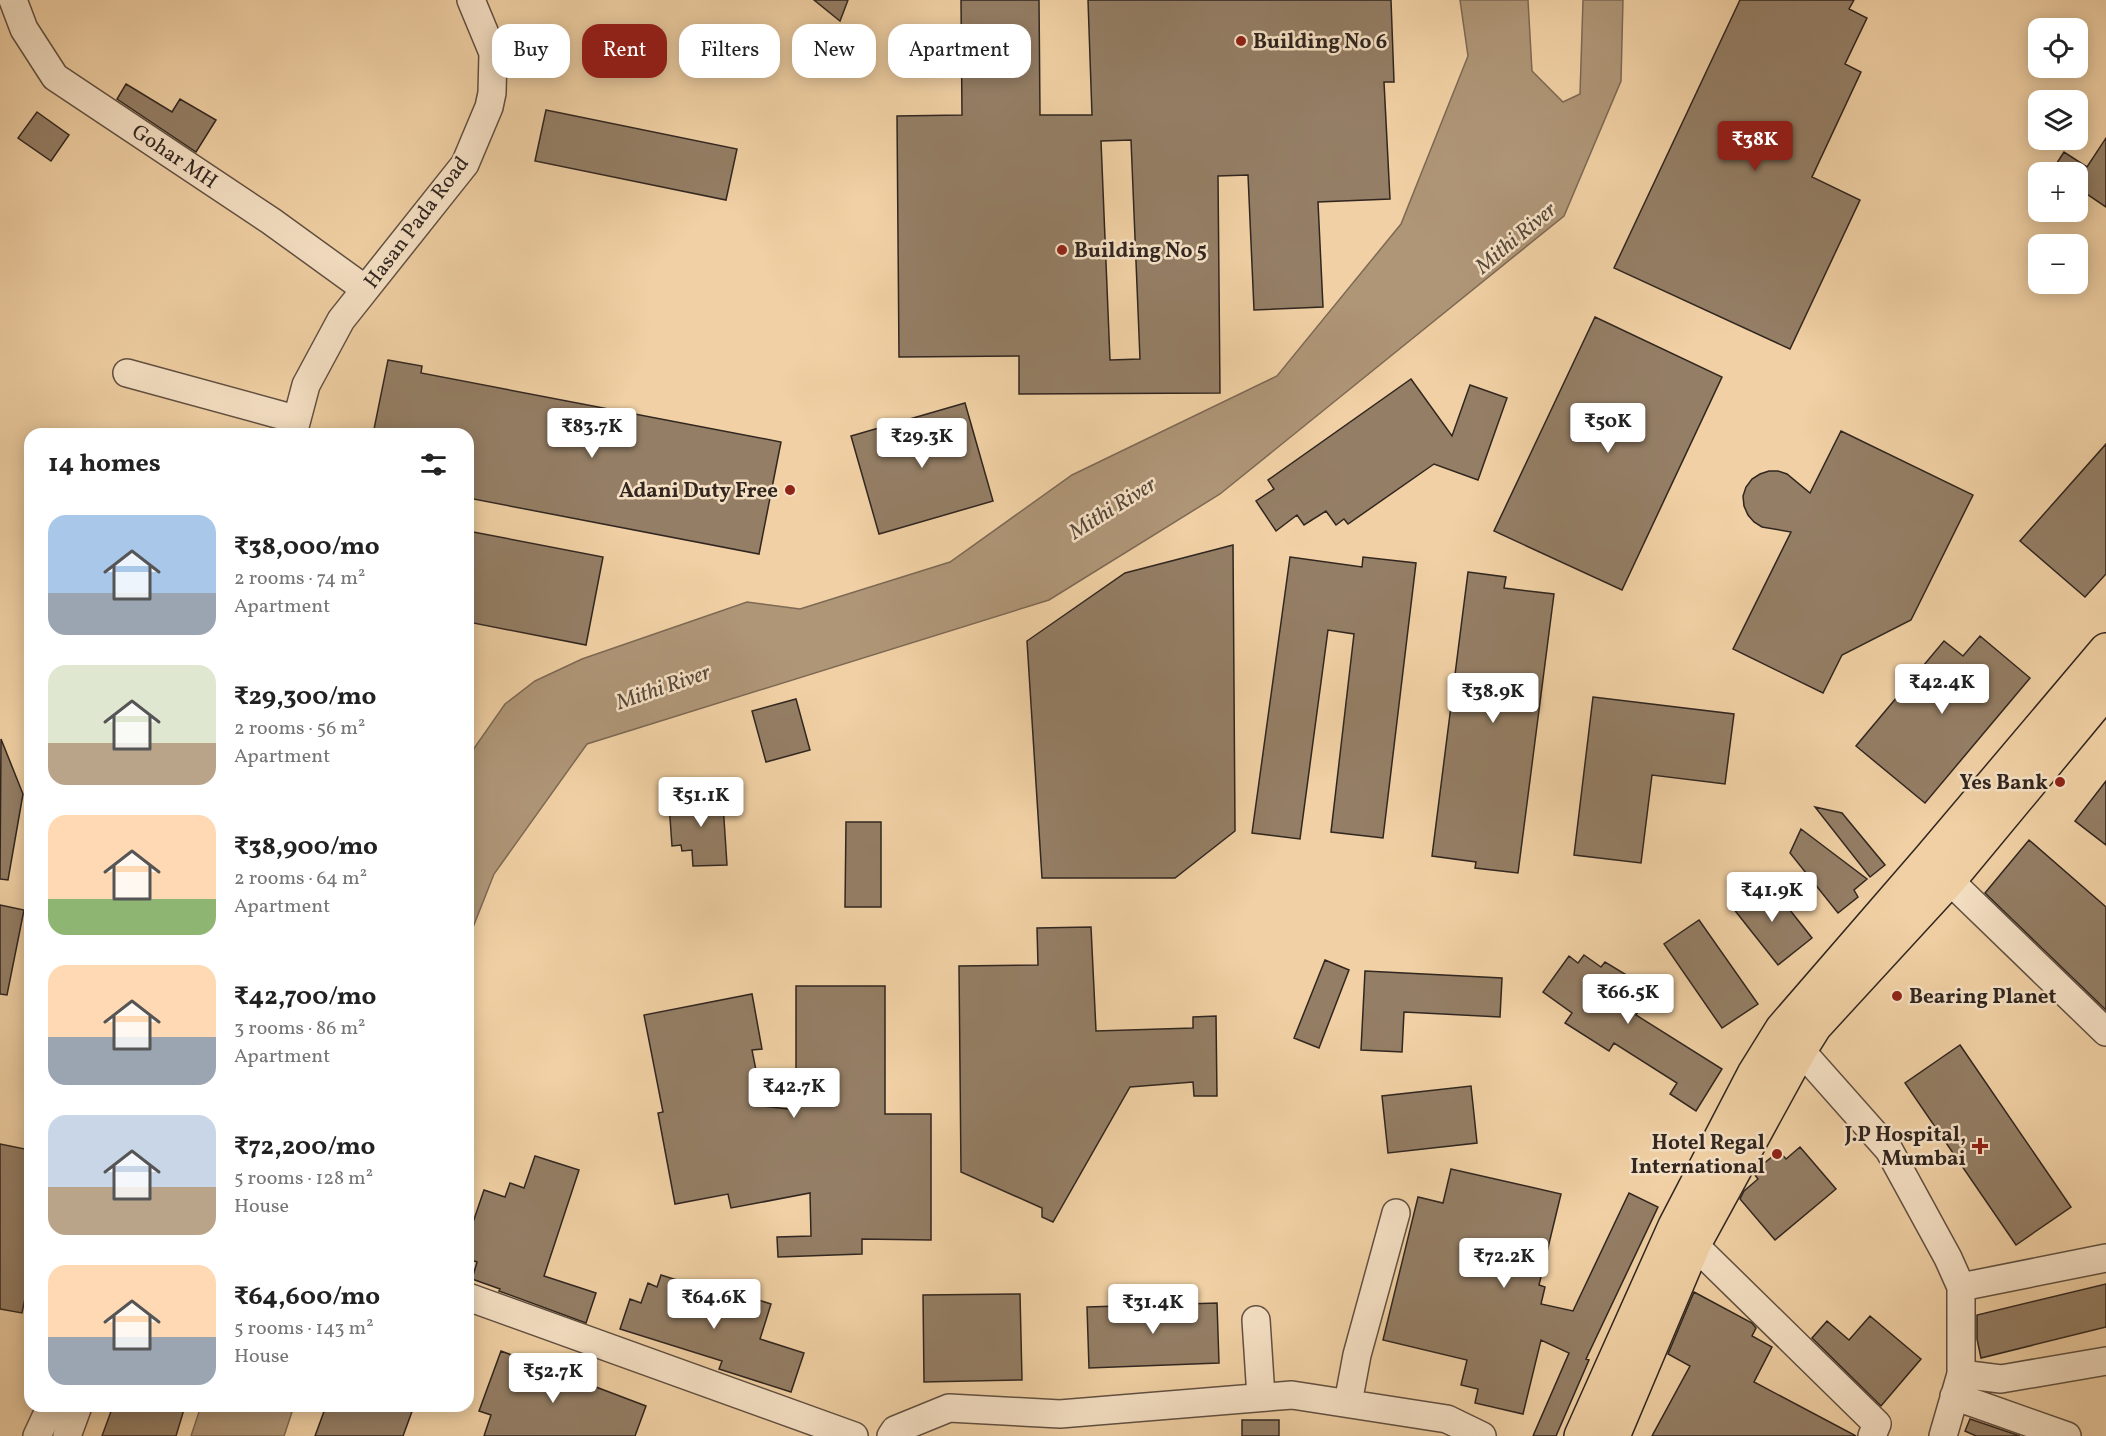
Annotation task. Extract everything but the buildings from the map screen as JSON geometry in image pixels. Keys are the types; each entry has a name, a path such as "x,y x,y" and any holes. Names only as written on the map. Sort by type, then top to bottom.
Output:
{"main road":[{"path":"1939,869 2106,650"},
{"path":"1613,1435 1685,1235 1754,1074 1791,1039 1939,869 2106,691"},
{"path":"1581,1436 1685,1235"}],"street":[{"name":"Gohar MH","path":"13,0 24,29 55,77 271,220 365,290"},
{"name":"Hasan Pada Road","path":"294,426 306,385 341,320 465,164 489,107 492,93 493,52 471,0"},
{"path":"127,373 294,426"},
{"path":"1939,869 2106,1032"},
{"path":"1791,1039 1889,1150 1948,1258 1961,1287 1958,1385 1943,1436"},
{"path":"1348,1403 1357,1355 1396,1213"},
{"path":"1685,1235 1877,1424 1872,1436"},
{"path":"1961,1287 2106,1258"},
{"path":"1359,1288 1357,1306 1368,1317"},
{"path":"474,1299 854,1436"},
{"path":"1256,1320 1260,1397"},
{"path":"1958,1385 2106,1361"},
{"path":"1958,1385 2067,1436"},
{"path":"891,1436 895,1430 949,1408 1060,1414 1292,1395 1447,1419 1482,1436"},
{"path":"37,1436 48,1412"},
{"path":"67,1436 76,1412"}],"water":[{"name":"Mithi River","path":"1460,0 1528,0 1532,71 1563,102 1580,94 1583,0 1623,0 1621,81 1564,216 1220,494 1049,600 587,744 494,874 474,925 474,748 505,704 535,681 582,659 747,602 800,609 950,562 1072,475 1277,376 1401,224 1468,56"},
{"path":"199,1412 292,1412 284,1436 191,1436"}],"place":[{"name":"Building No 6","path":"1241,41"},
{"name":"Building No 5","path":"1062,250"},
{"name":"Adani Duty Free","path":"790,490"},
{"name":"Yes Bank","path":"2060,782"},
{"name":"Bearing Planet","path":"1897,996"},
{"name":"J.P Hospital, Mumbai","path":"1980,1146"},
{"name":"Hotel Regal International","path":"1777,1154"}]}
